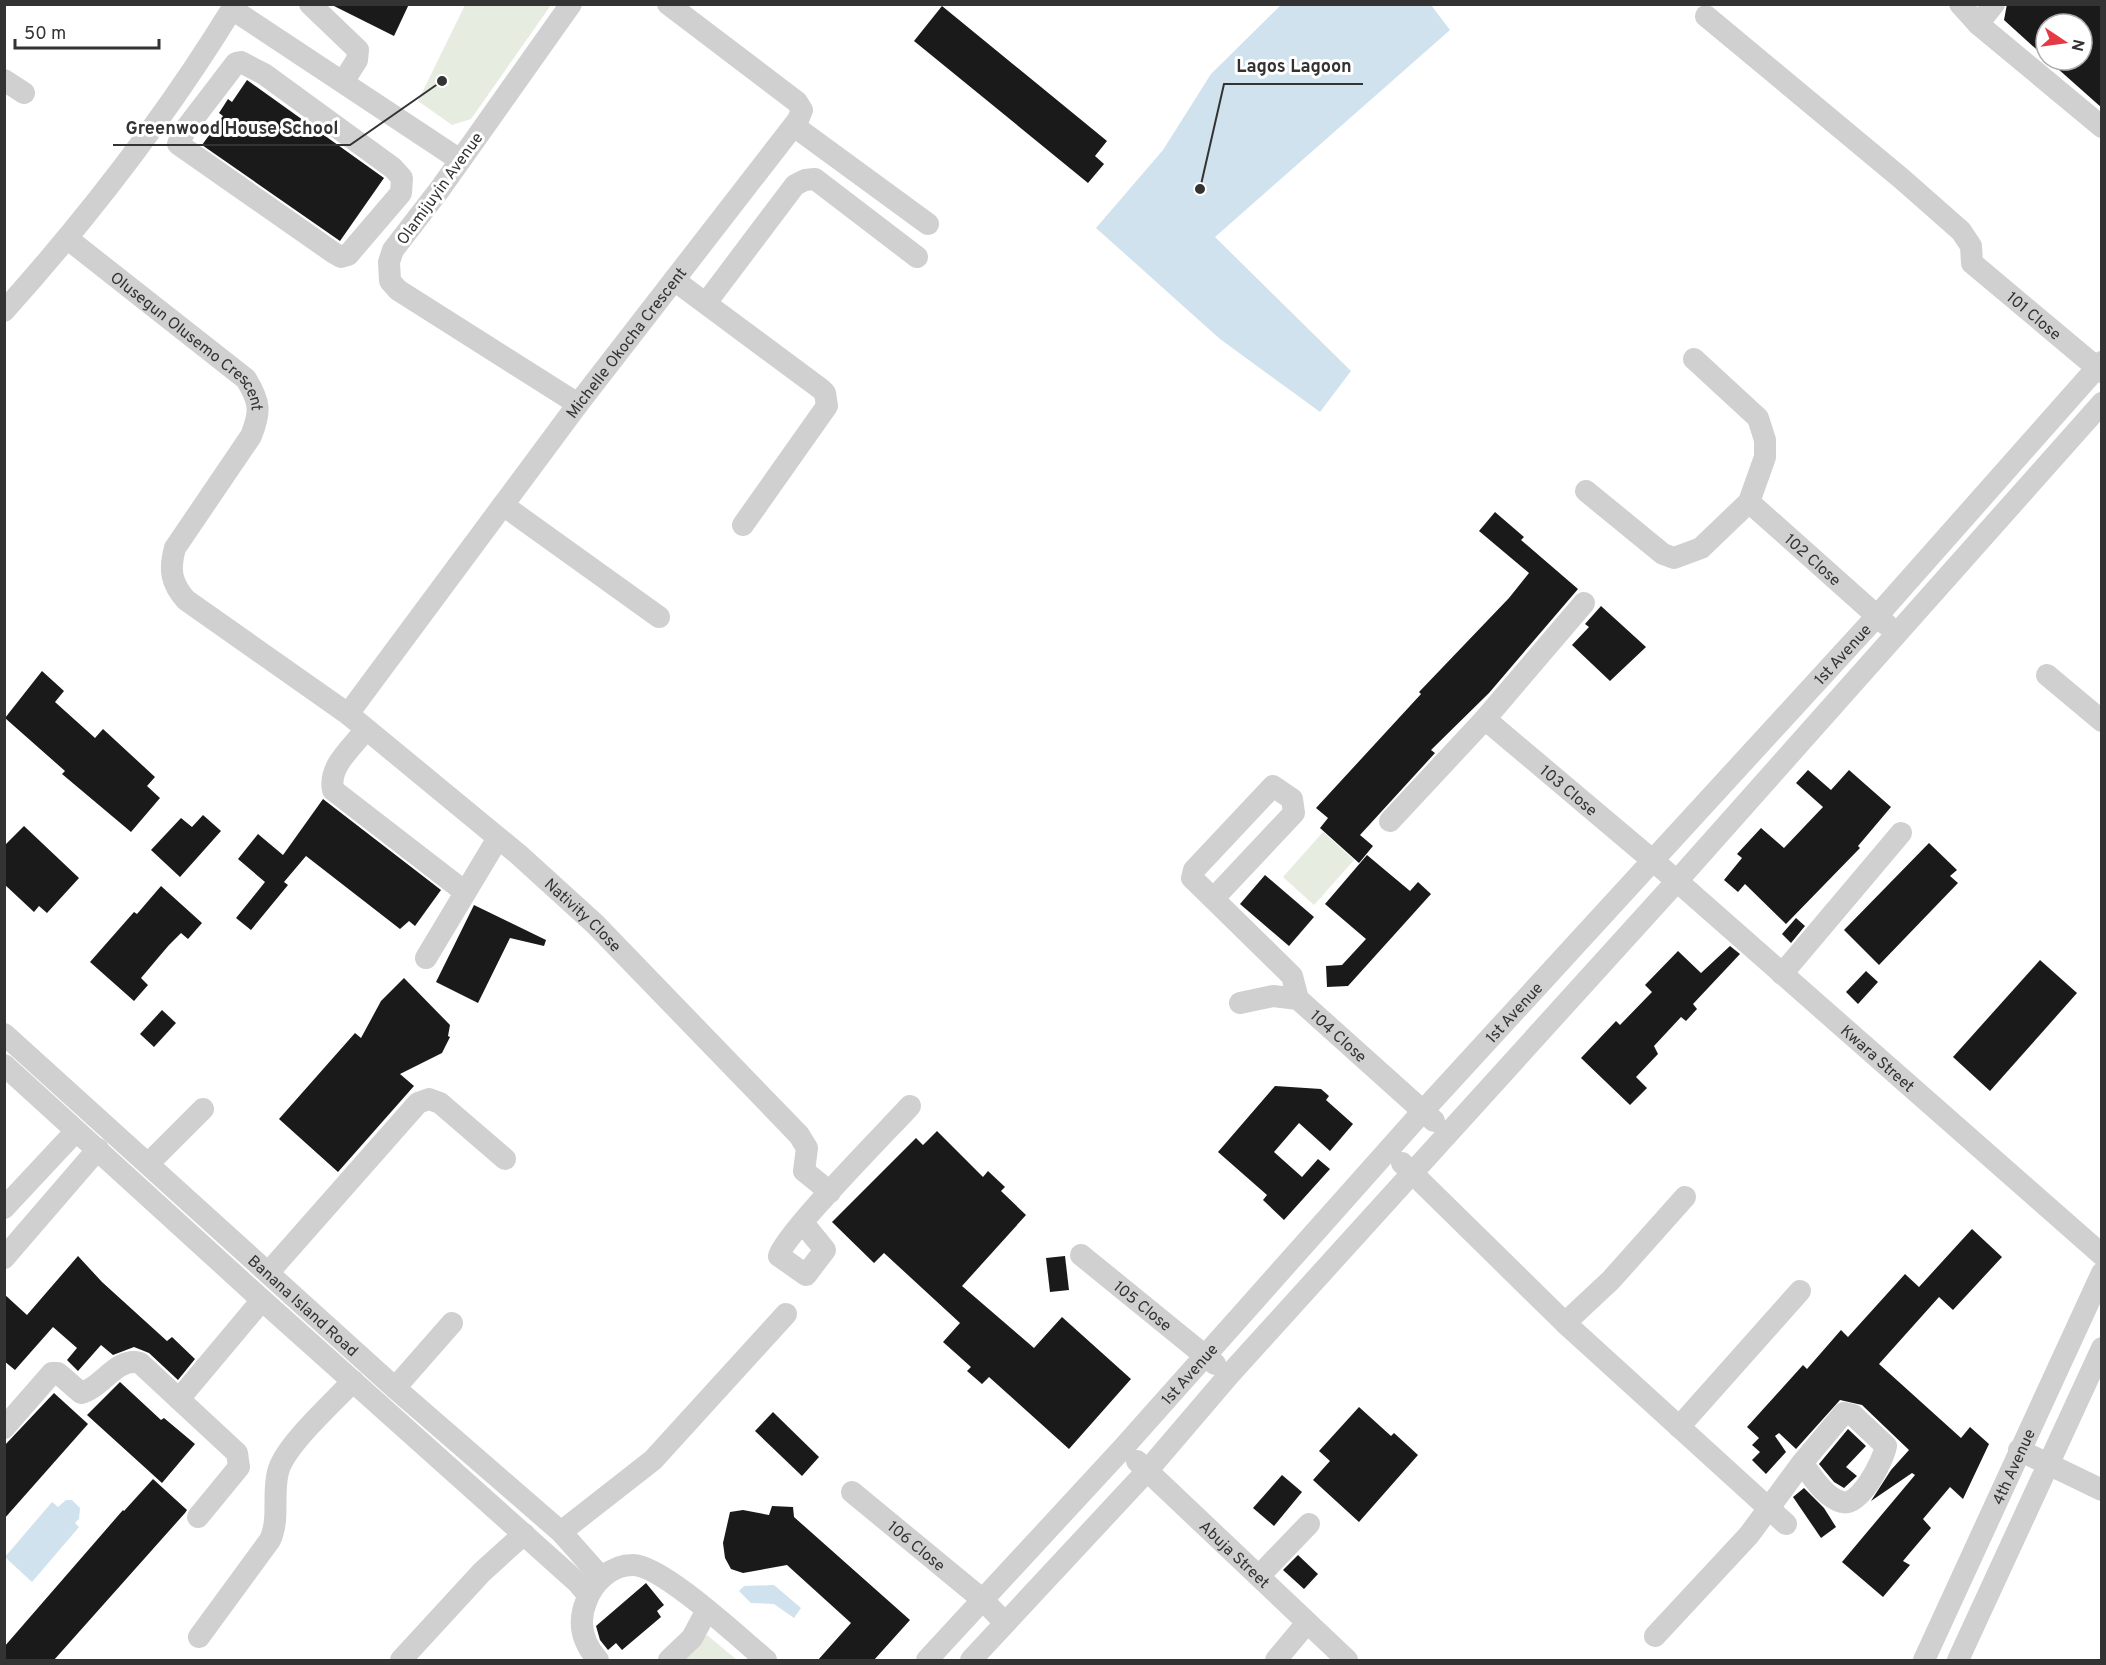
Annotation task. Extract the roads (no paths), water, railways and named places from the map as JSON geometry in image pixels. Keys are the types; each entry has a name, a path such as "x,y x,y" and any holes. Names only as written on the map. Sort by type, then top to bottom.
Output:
{"street":[{"path":"310,4 358,50 357,60 343,82"},
{"name":"Olamijuyin Avenue","path":"571,4 440,189 393,250 389,262 390,281 398,290 578,404"},
{"path":"668,4 797,102 802,110 794,126 928,224"},
{"path":"1960,4 1978,24 2102,127"},
{"path":"1978,24 1994,4"},
{"path":"4,311 68,240 156,123 233,7 460,159"},
{"name":"101 Close","path":"1706,16 1961,231 1971,246 1972,263 2100,367"},
{"path":"211,41 236,63 246,63 264,74 393,168 402,177 440,189"},
{"path":"178,142 236,63"},
{"path":"4,80 24,93"},
{"path":"156,123 183,149 341,257 348,255 357,246 400,193 402,177"},
{"name":"Michelle Okocha Crescent","path":"348,714 578,404 794,126"},
{"path":"706,303 795,185 805,180 815,179 917,257"},
{"name":"Olusegun Olusemo Crescent","path":"68,240 246,379 256,396 259,416 251,436 175,548 171,564 174,586 186,600 348,714"},
{"path":"357,246 389,262"},
{"path":"674,280 821,389 827,399 827,406 743,525"},
{"path":"1586,491 1663,554 1674,558 1701,548 1749,502 1765,457 1765,440 1758,418 1694,359"},
{"name":"1st Avenue","path":"927,1660 1123,1448 1390,1151 1423,1111 1653,862 2100,367"},
{"name":"1st Avenue","path":"971,1660 1147,1471 1229,1375 1677,881 2102,403"},
{"name":"102 Close","path":"1749,502 1898,634"},
{"path":"503,505 659,617"},
{"path":"1390,821 1485,719 1584,603"},
{"path":"2047,675 2102,721"},
{"name":"Nativity Close","path":"348,714 498,838 595,924 799,1135 807,1148 804,1170 830,1192"},
{"name":"103 Close","path":"1485,719 1653,862"},
{"path":"366,729 333,770 331,780 333,790 465,892"},
{"path":"1214,898 1294,813 1292,799 1273,786 1194,870 1192,878 1292,976 1298,999"},
{"path":"1782,974 1901,832"},
{"path":"426,958 498,838"},
{"name":"Kwara Street","path":"1653,862 2102,1255"},
{"name":"104 Close","path":"1240,1003 1273,996 1298,999 1448,1132"},
{"name":"Banana Island Road","path":"4,1034 395,1388 561,1532 602,1577"},
{"name":"Banana Island Road","path":"4,1065 524,1534 588,1595"},
{"path":"268,1273 418,1103 429,1099 440,1102 505,1159"},
{"path":"803,1223 910,1106"},
{"path":"148,1164 203,1109"},
{"path":"4,1208 76,1131"},
{"path":"4,1258 98,1149"},
{"path":"1390,1151 1565,1323 1778,1516"},
{"path":"1565,1323 1611,1280 1685,1197"},
{"name":"105 Close","path":"1081,1255 1229,1375"},
{"name":"4th Avenue","path":"1924,1660 2102,1273"},
{"path":"1679,1427 1800,1291"},
{"path":"179,1399 262,1300"},
{"path":"561,1532 653,1460 786,1314"},
{"path":"395,1388 452,1323"},
{"name":"4th Avenue","path":"1958,1660 2102,1348"},
{"path":"4,1428 52,1373 58,1373 81,1393 123,1364 134,1361 140,1363 237,1453 239,1467 198,1517"},
{"path":"199,1637 270,1540 276,1525 275,1493 281,1462 353,1381"},
{"name":"Abuja Street","path":"1123,1448 1259,1576 1306,1624 1347,1660"},
{"path":"2019,1450 2102,1490"},
{"path":"1655,1636 1778,1516 1802,1463"},
{"name":"106 Close","path":"852,1492 982,1600 1005,1623"},
{"path":"1259,1576 1309,1524"},
{"path":"401,1660 482,1572 524,1534"},
{"path":"598,1660 582,1635 581,1620 588,1595 602,1577 619,1567 634,1564 651,1569 707,1610 766,1660"},
{"path":"669,1660 692,1638 707,1610"},
{"path":"1276,1660 1306,1624"}],"water":[{"path":"1282,4 1431,5 1450,30 1215,237 1351,371 1320,412 1220,339 1096,228 1163,150 1211,74"},
{"path":"66,1500 72,1500 80,1508 79,1519 75,1523 79,1527 32,1582 5,1557 52,1502 58,1507"},
{"path":"774,1585 801,1608 794,1618 774,1604 751,1603 739,1591 744,1586"}],"place":[{"name":"Greenwood House School","path":"442,81"},
{"name":"Lagos Lagoon","path":"1200,189"}]}
